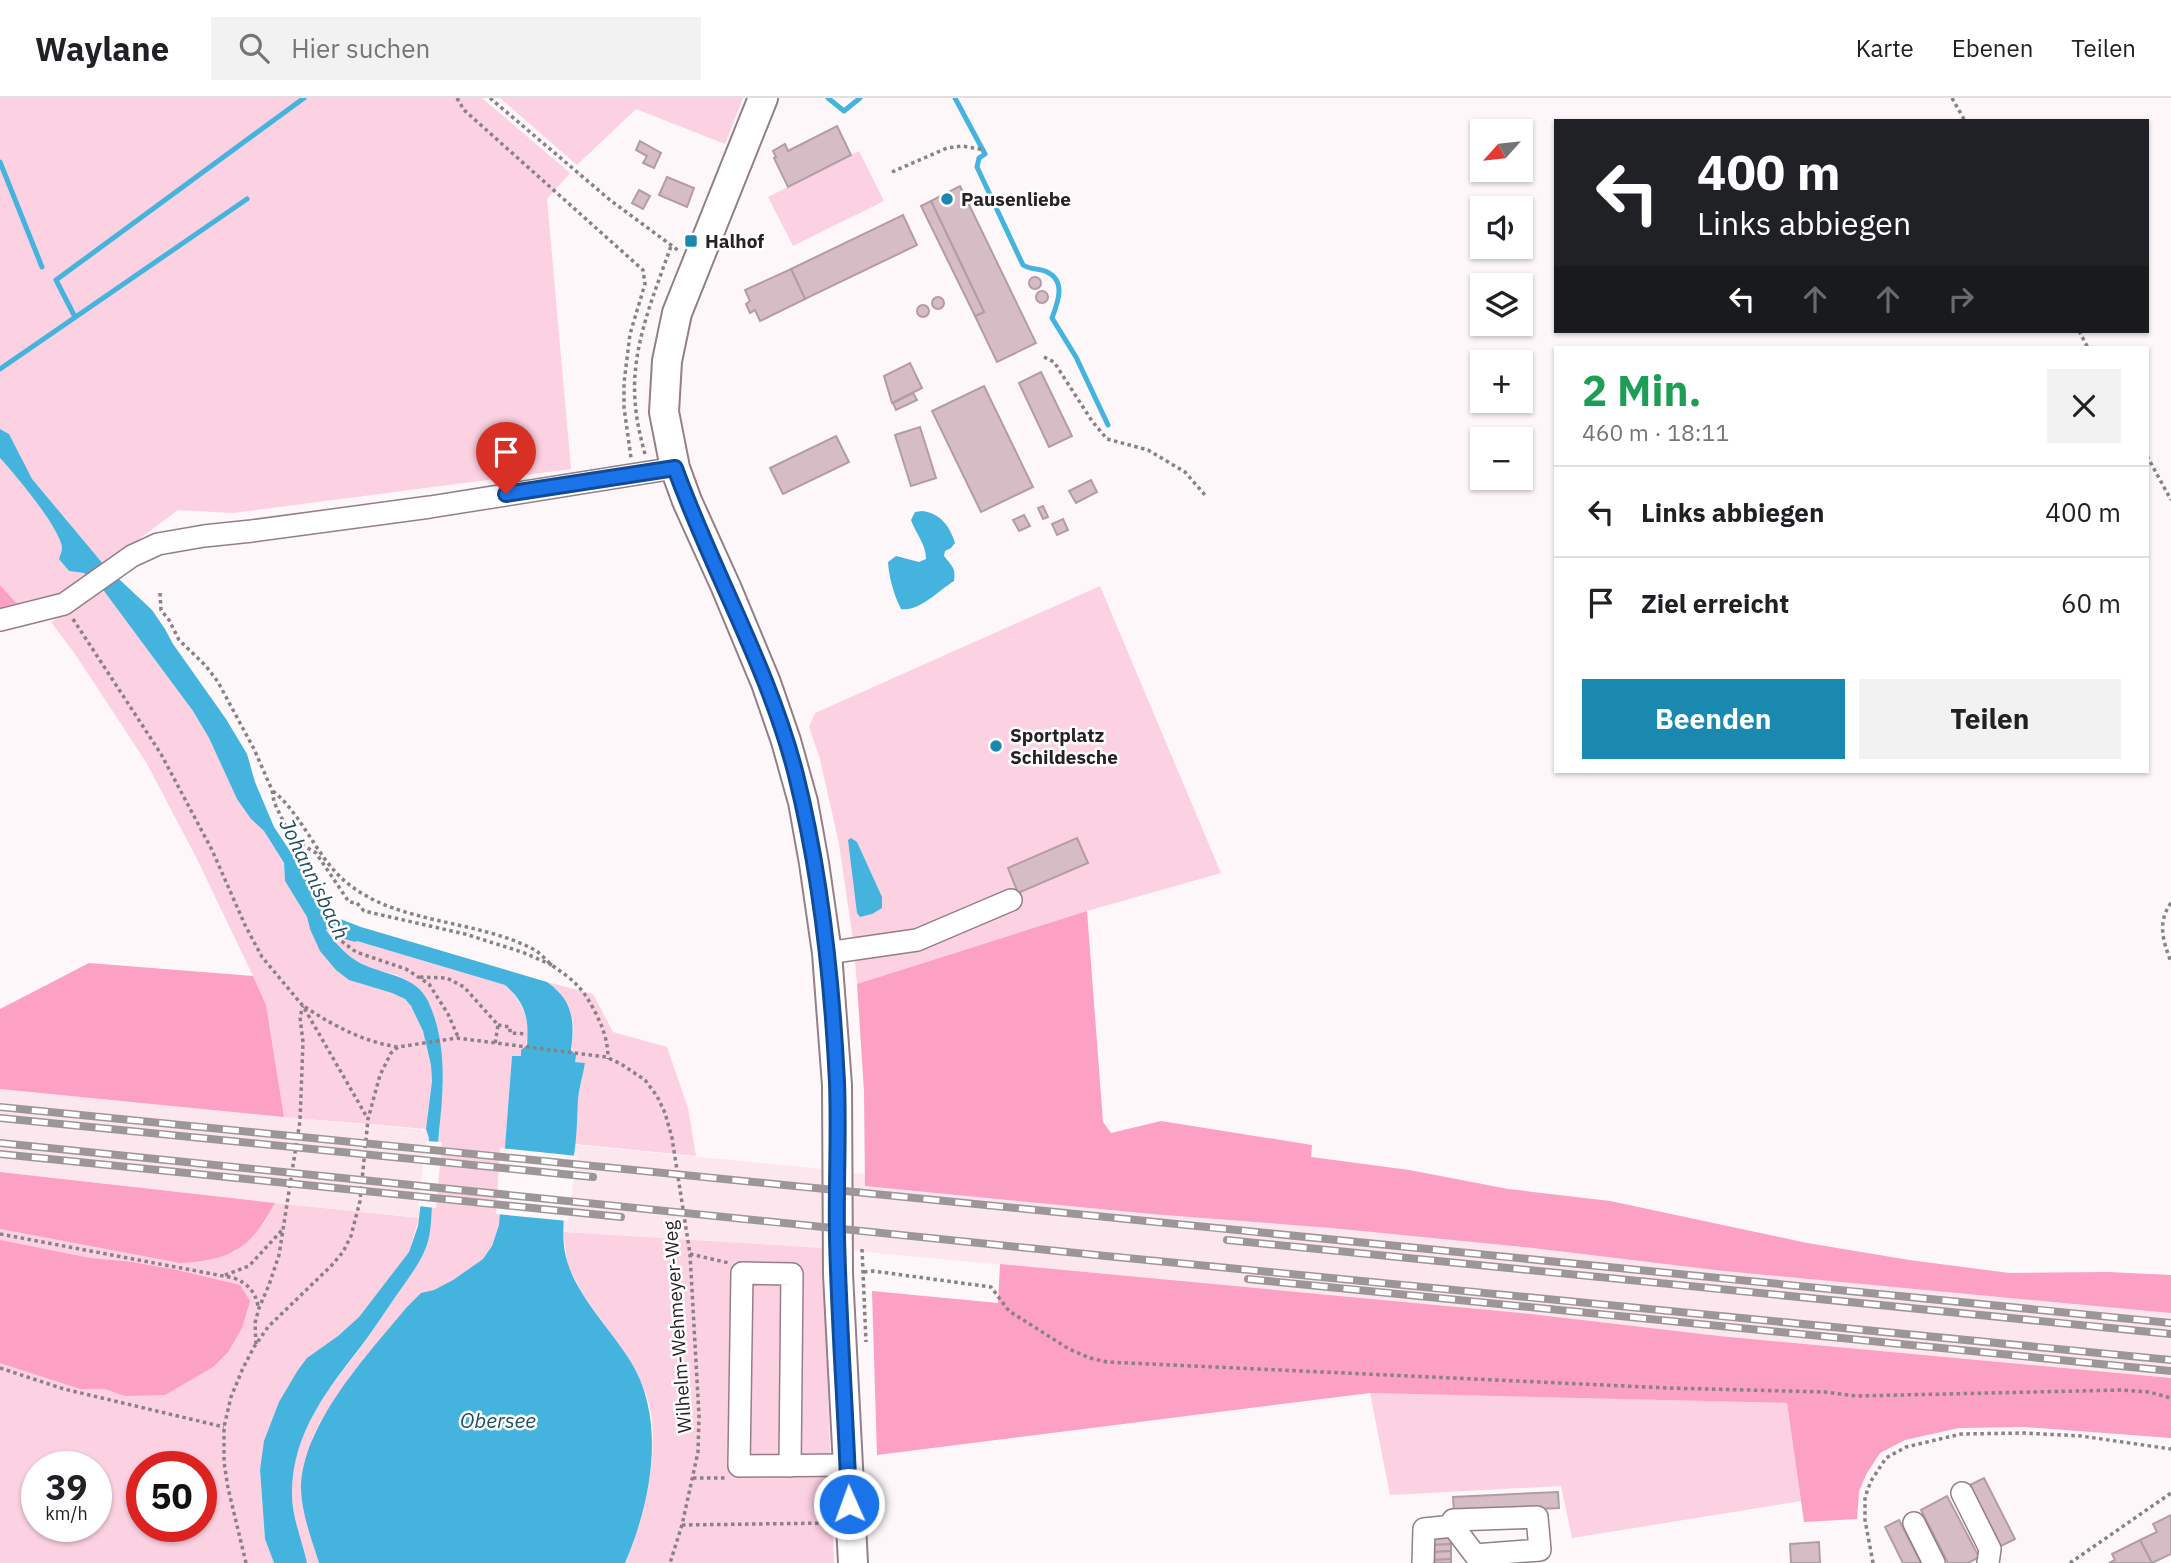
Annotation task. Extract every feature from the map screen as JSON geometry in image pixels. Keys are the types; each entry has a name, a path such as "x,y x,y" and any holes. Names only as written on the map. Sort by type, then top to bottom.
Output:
{"main road":[{"path":"763,98 677,313 667,361 664,412 675,468 766,683 789,751 805,815 827,953 837,1085 838,1274 853,1563"}],"lane":[{"path":"0,620 64,604 132,556 158,544 180,539 430,507 675,468"},
{"path":"827,953 916,940 1010,900"},
{"path":"790,1466 792,1274 742,1273 739,1466 790,1466 848,1465"},
{"path":"1962,1493 1990,1549 1988,1563"},
{"path":"1914,1523 1934,1563"},
{"path":"1423,1563 1424,1529 1453,1526"}],"path":[{"path":"457,98 464,110 643,270 645,284 631,334 624,383 624,407 633,474"},
{"path":"490,98 610,200 671,246"},
{"path":"1952,98 1964,119"},
{"path":"892,172 947,148 962,146 985,150"},
{"path":"1044,357 1054,362 1092,421 1107,439 1148,450 1185,472 1205,495"},
{"path":"2149,460 2171,500"},
{"path":"160,593 161,610 179,640 218,682 254,749 285,825 299,843 316,853 349,902 356,903 364,911 465,934 522,952 552,965"},
{"path":"64,604 161,754 212,850 262,957 303,1006 368,1119"},
{"path":"272,790 284,800 330,866 351,886 404,911 451,922 530,947 575,981 587,997 608,1041 608,1059"},
{"path":"2171,903 2165,911 2162,927 2171,962"},
{"path":"336,937 356,952 406,969 429,984 439,998 458,1038"},
{"path":"419,977 447,978 464,987 498,1026 510,1027 510,1032 527,1034"},
{"path":"303,1006 350,1033 380,1044 398,1047"},
{"path":"256,1345 255,1323 276,1265 300,1121 303,1042 300,1017 303,1006"},
{"path":"497,1044 498,1026"},
{"name":"Wilhelm-Wehmeyer-Weg","path":"398,1047 458,1038 595,1055 621,1064 645,1080 657,1096 672,1138 690,1254 699,1416 698,1452 693,1478 670,1563"},
{"path":"246,1563 224,1462 224,1427 231,1396 243,1368 268,1327 331,1266 351,1236 360,1201 368,1119 383,1068 391,1053 398,1047"},
{"path":"225,1276 249,1266 284,1227"},
{"path":"0,1234 225,1276 246,1283 256,1296 259,1308"},
{"path":"690,1254 734,1264 742,1273"},
{"path":"863,1272 873,1271 992,1287 1009,1311 1069,1349 1107,1362 1654,1387 1825,1392 1856,1396 2122,1390 2149,1392 2171,1398"},
{"path":"0,1368 64,1389 224,1427"},
{"path":"1873,1563 1865,1520 1866,1497 1871,1481 1886,1458 1906,1447 1961,1434 2024,1433 2107,1439 2171,1449"},
{"path":"693,1478 732,1477 739,1466"},
{"path":"2070,1563 2171,1493"},
{"path":"682,1525 850,1523"}],"shaded area":[{"path":"0,98 482,98 570,173 547,199 571,469 233,513 178,510 104,565 31,479 9,434 0,429"},
{"path":"500,98 743,98 725,144 636,109 577,165"},
{"path":"859,151 884,201 793,246 768,197"},
{"path":"0,458 54,528 62,548 59,559 69,571 84,573 91,578 56,597 21,608 0,585"},
{"path":"0,585 21,608 0,612"},
{"path":"1100,586 1221,873 1087,911 857,984 839,844 820,759 809,727 815,713"},
{"path":"104,591 193,711 209,738 237,799 251,819 264,831 284,864 285,881 307,917 310,929 359,983 392,993 405,999 411,1006 423,1031 431,1065 432,1081 426,1129 284,1117 266,1005 253,976 197,859 146,762 51,622"},
{"path":"1087,911 1103,1122 1111,1133 1161,1121 1312,1145 1311,1157 1409,1170 1508,1189 1610,1201 1807,1243 1909,1260 2009,1273 2107,1272 2171,1275 2171,1313 1724,1271 1332,1228 1152,1214 865,1186 864,1091 857,984"},
{"path":"331,926 357,941 505,985 523,1009 528,1028 521,1057 512,1056 499,1225 492,1246 483,1259 453,1280 421,1294 382,1338 320,1422 312,1439 301,1488 303,1509 319,1563 307,1563 291,1499 299,1447 316,1410 373,1331 407,1279 427,1241 443,1088 437,1027 423,993 397,975 376,970 354,959 326,930"},
{"path":"89,963 253,976 266,1005 284,1117 0,1089 0,1009"},
{"path":"547,982 593,994 613,1032 667,1047 688,1108 696,1156 575,1144 578,1097 585,1063 575,1062 570,1012 559,992"},
{"path":"0,1089 823,1169 824,1178 854,1173 1049,1189 1310,1157 1409,1170 1508,1189 1610,1201 1807,1243 1909,1260 2009,1273 2107,1272 2171,1275 2171,1378 1719,1336 1520,1313 823,1248 563,1232 0,1172"},
{"path":"0,1172 275,1203 257,1231 238,1249 213,1259 180,1263 0,1229"},
{"path":"275,1203 419,1218 409,1252 359,1317 338,1336 260,1470 265,1539 274,1563 0,1563 0,1229 180,1263 235,1252 265,1222"},
{"path":"563,1232 823,1248 834,1563 625,1563 648,1490 653,1450 651,1413 631,1362 583,1294 568,1266"},
{"path":"0,1240 90,1258 177,1270 240,1285 250,1301 242,1328 228,1352 213,1367 165,1395 125,1396 105,1389 80,1389 0,1363"},
{"path":"1000,1264 2171,1378 2171,1438 2024,1427 1959,1428 1905,1440 1880,1453 1867,1473 1859,1491 1857,1519 1804,1522 1787,1403 1370,1393 877,1455 872,1291 998,1303"},
{"path":"1370,1393 1787,1403 1801,1501 1572,1538 1561,1486 1390,1495"}],"water":[{"name":"Obersee","path":"0,429 9,434 32,479 104,565 152,610 226,719 247,754 255,782 274,827 308,878 327,914 361,927 547,982 567,1004 573,1030 571,1050 576,1055 575,1062 585,1063 565,1206 565,1251 573,1277 631,1362 642,1385 652,1436 648,1489 625,1563 319,1563 305,1518 301,1490 304,1465 312,1441 324,1416 356,1368 407,1307 421,1293 434,1290 453,1280 483,1259 492,1246 499,1225 512,1056 521,1056 521,1050 527,1045 525,1012 518,998 505,985 345,939 331,926 326,930 350,956 369,967 407,981 423,992 434,1016 441,1049 441,1115 426,1247 412,1273 325,1395 306,1430 294,1470 292,1500 307,1563 274,1563 265,1539 260,1470 264,1441 279,1402 307,1358 359,1317 409,1252 418,1226 429,1138 426,1129 432,1081 423,1031 405,999 349,980 336,970 320,951 307,917 285,881 284,863 264,831 251,819 237,799 209,738 193,711 104,591 84,573 69,571 59,559 62,548 54,528 0,458"},
{"path":"922,511 939,518 953,537 955,543 945,551 944,556 954,570 954,581 921,604 901,609 892,586 888,562 896,556 919,562 926,559 923,544 911,520 915,512"},
{"path":"851,838 857,842 882,897 882,908 860,917 857,913 848,840"}],"pier":[{"path":"426,1141 442,1142 436,1208 418,1206"},
{"path":"500,1148 577,1156 568,1221 496,1214"}],"building":[{"path":"837,126 851,155 788,187 773,151 785,144 788,151"},
{"path":"640,141 661,153 654,168 643,163 647,156 636,150"},
{"path":"667,177 694,188 687,207 659,195"},
{"path":"960,186 1036,343 997,362 975,316 984,312 931,201"},
{"path":"639,190 650,196 643,209 632,203"},
{"path":"931,201 984,312 975,316 921,206"},
{"path":"903,215 917,245 805,299 791,269"},
{"path":"791,269 805,299 760,321 755,310 750,313 746,304 750,301 745,290"},
{"path":"1035,277 1041,283 1035,289 1029,283"},
{"path":"1042,291 1048,297 1042,303 1036,297"},
{"path":"933,298 943,298 943,308 933,308"},
{"path":"923,305 929,311 923,317 917,311"},
{"path":"910,363 922,388 892,403 884,376"},
{"path":"1041,372 1072,436 1049,447 1019,383"},
{"path":"984,386 1033,487 981,512 932,411"},
{"path":"913,393 917,400 896,410 893,403"},
{"path":"920,427 936,478 911,486 895,435"},
{"path":"836,436 849,462 783,494 770,468"},
{"path":"1091,480 1097,492 1076,503 1069,491"},
{"path":"1043,506 1048,517 1043,519 1038,508"},
{"path":"1024,515 1030,526 1019,531 1013,520"},
{"path":"1063,519 1068,530 1057,535 1052,524"},
{"path":"1077,838 1088,863 1018,893 1008,868"},
{"path":"1984,1478 2015,1539 2001,1546 1970,1485"},
{"path":"1558,1492 1559,1508 1454,1513 1453,1497"},
{"path":"1947,1496 1979,1557 1968,1563 1948,1563 1921,1510"},
{"path":"2171,1515 2171,1554 2152,1563 2140,1540 2157,1532 2153,1524"},
{"path":"1899,1520 1921,1563 1903,1563 1885,1527"},
{"path":"1450,1536 1451,1544 1434,1545 1433,1537"},
{"path":"2140,1540 2152,1563 2109,1563 2115,1560 2112,1554"},
{"path":"1819,1542 1820,1563 1791,1563 1790,1544"},
{"path":"1451,1544 1451,1551 1434,1552 1434,1545"},
{"path":"1451,1551 1451,1559 1435,1560 1434,1552"},
{"path":"1451,1559 1451,1563 1435,1563 1435,1560"}],"waterway":[{"path":"75,317 56,280 304,98"},
{"path":"828,98 844,111 860,98"},
{"path":"955,98 985,154 979,158 977,167 1023,265 1045,271 1056,280 1059,292 1052,318 1076,357 1108,425"},
{"path":"0,162 42,267"},
{"path":"0,369 247,199"}],"railway":[{"path":"0,1107 2171,1323"},
{"path":"0,1118 593,1177"},
{"path":"0,1143 1106,1256 2171,1360"},
{"path":"0,1154 621,1217"},
{"path":"1227,1240 2171,1334"},
{"path":"1248,1279 2171,1371"}],"place":[{"name":"Pausenliebe","path":"947,199"},
{"name":"Halhof","path":"691,241"},
{"name":"Sportplatz Schildesche","path":"996,746"}],"route":[{"path":"506,494 675,468 766,683 786,741 803,802 814,863 827,953 833,1023 837,1085 838,1274 849,1504"}],"water label":[{"name":"Johannisbach","path":"314,879"}]}
